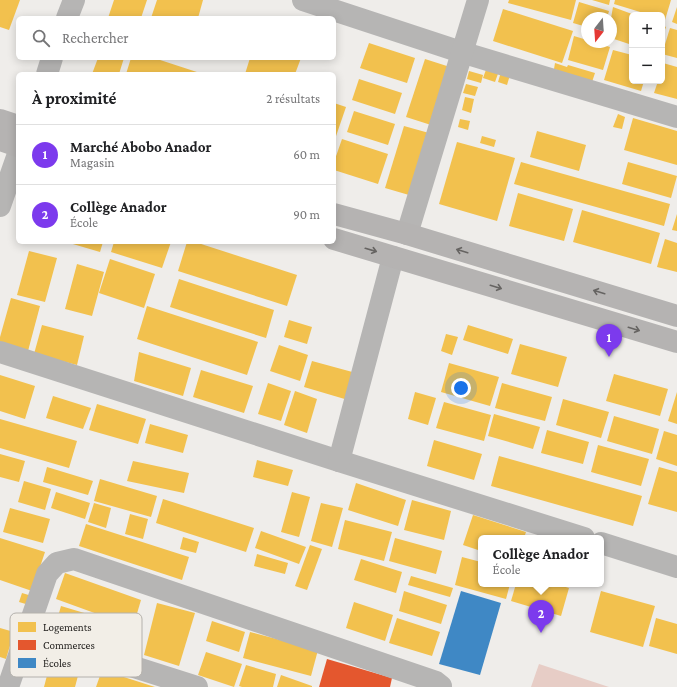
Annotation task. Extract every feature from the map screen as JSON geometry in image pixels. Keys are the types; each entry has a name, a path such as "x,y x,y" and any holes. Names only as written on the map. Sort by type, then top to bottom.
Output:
{"main road":[{"path":"0,120 16,125"},
{"path":"0,140 16,145"},
{"path":"336,215 406,234 677,316"},
{"path":"336,240 677,342"}],"street":[{"path":"68,16 74,0"},
{"path":"303,0 462,52 677,117"},
{"path":"406,234 478,0"},
{"path":"47,72 51,60"},
{"path":"0,206 16,160"},
{"path":"339,461 393,257"},
{"path":"0,352 574,535"},
{"path":"604,544 677,567"},
{"path":"34,613 48,574 57,563 74,558 436,682 441,687"},
{"path":"142,670 197,687"},
{"path":"8,687 12,677"}],"shaded area":[{"path":"539,664 609,687 531,687"}],"building: Logements":[{"path":"0,0 20,0 9,30 0,27"},
{"path":"114,0 147,0 142,16 109,16"},
{"path":"157,0 203,0 199,16 152,16"},
{"path":"509,0 576,0 571,20 508,3"},
{"path":"592,0 610,0 609,5"},
{"path":"615,0 671,0 665,20 665,12 640,12 614,4"},
{"path":"579,2 609,11 581,12 581,25 573,23"},
{"path":"613,7 629,13 629,44 617,40 617,12 612,12"},
{"path":"677,7 677,24 672,22"},
{"path":"503,9 573,31 562,63 493,41"},
{"path":"670,28 677,30 677,58 665,55 665,44"},
{"path":"574,36 581,38 581,48 610,48 603,70 568,60"},
{"path":"369,43 415,58 407,83 360,68"},
{"path":"613,50 629,54 629,84 643,84 641,91 604,80"},
{"path":"425,59 450,67 431,125 406,117"},
{"path":"97,60 123,60 120,72 93,72"},
{"path":"130,60 160,60 197,72 127,72"},
{"path":"249,60 300,60 296,72 246,72"},
{"path":"555,63 567,67 568,65 595,73 592,82 554,69"},
{"path":"665,64 677,67 677,99 654,93 657,84 665,84"},
{"path":"487,67 499,71 495,82 483,78"},
{"path":"469,71 483,75 481,83 467,79"},
{"path":"501,72 510,75 507,85 498,82"},
{"path":"359,79 402,93 395,114 352,100"},
{"path":"466,84 478,87 475,96 463,93"},
{"path":"465,97 474,99 471,113 462,110"},
{"path":"336,104 346,107 336,136"},
{"path":"354,111 395,124 388,145 347,132"},
{"path":"618,114 625,117 622,129 613,127"},
{"path":"633,118 677,131 677,165 624,150"},
{"path":"460,119 470,121 468,130 458,127"},
{"path":"404,126 429,133 409,195 385,188"},
{"path":"537,131 586,145 579,171 530,157"},
{"path":"482,136 496,140 494,147 480,143"},
{"path":"342,139 388,154 378,184 336,171 336,156"},
{"path":"457,142 515,158 497,221 439,204"},
{"path":"521,162 670,204 664,226 514,184"},
{"path":"628,162 677,176 671,198 622,184"},
{"path":"518,193 573,209 564,241 509,226"},
{"path":"582,210 660,233 651,264 573,242"},
{"path":"677,214 677,231 672,230"},
{"path":"665,239 677,243 677,272 657,267"},
{"path":"73,244 102,244 100,252"},
{"path":"113,244 170,244 162,268 111,252"},
{"path":"186,244 201,244 297,275 287,306 178,271"},
{"path":"29,251 57,258 45,302 17,295"},
{"path":"110,259 155,274 144,308 99,293"},
{"path":"77,264 104,272 92,316 65,309"},
{"path":"179,279 274,310 266,338 170,307"},
{"path":"11,298 40,306 28,351 0,344 0,337"},
{"path":"147,306 258,342 247,375 137,339"},
{"path":"289,320 312,327 307,344 284,337"},
{"path":"42,325 84,336 77,365 34,354"},
{"path":"468,325 513,339 508,354 463,340"},
{"path":"446,334 458,337 452,355 441,351"},
{"path":"520,344 567,357 558,387 511,374"},
{"path":"279,345 308,355 300,381 270,371"},
{"path":"139,352 191,368 183,396 134,381"},
{"path":"312,361 356,373 348,400 304,387"},
{"path":"449,363 499,377 490,406 441,392"},
{"path":"201,370 253,386 244,413 193,397"},
{"path":"614,374 668,389 660,416 606,401"},
{"path":"0,375 35,386 25,419 0,411"},
{"path":"268,383 291,391 281,421 258,414"},
{"path":"502,383 552,397 545,421 495,408"},
{"path":"295,391 317,399 307,433 284,425"},
{"path":"415,392 436,398 428,425 408,419"},
{"path":"677,392 677,424 668,421"},
{"path":"53,396 91,408 83,429 46,418"},
{"path":"563,399 609,412 601,438 556,425"},
{"path":"444,402 491,415 484,441 436,428"},
{"path":"97,404 146,419 138,444 89,430"},
{"path":"494,414 540,427 533,449 488,436"},
{"path":"614,416 659,429 652,454 607,441"},
{"path":"0,419 77,441 69,468 0,448"},
{"path":"150,424 188,435 183,453 145,443"},
{"path":"547,430 589,442 583,464 541,453"},
{"path":"664,431 677,435 677,466 656,459"},
{"path":"434,440 482,454 474,480 427,466"},
{"path":"598,445 649,459 641,486 591,472"},
{"path":"0,454 25,461 19,482 0,477"},
{"path":"499,456 642,496 633,526 491,486"},
{"path":"257,460 293,470 288,486 253,477"},
{"path":"133,461 189,473 184,493 127,481"},
{"path":"47,467 93,481 88,495 43,482"},
{"path":"659,467 677,472 677,512 648,504"},
{"path":"100,479 157,496 151,517 94,501"},
{"path":"24,481 51,489 45,510 18,502"},
{"path":"356,483 406,500 398,526 348,510"},
{"path":"56,492 90,503 85,519 51,508"},
{"path":"292,492 310,497 299,537 281,532"},
{"path":"163,499 254,528 246,552 156,523"},
{"path":"412,500 451,511 444,540 404,530"},
{"path":"94,503 111,508 106,528 88,522"},
{"path":"321,503 343,508 332,547 311,541"},
{"path":"10,508 50,519 43,543 3,532"},
{"path":"130,514 148,519 143,539 125,534"},
{"path":"473,515 526,532 525,535 478,535 478,550 463,545"},
{"path":"345,520 392,532 384,561 338,549"},
{"path":"86,524 189,557 182,580 79,546"},
{"path":"261,531 306,547 299,564 255,548"},
{"path":"183,537 199,542 196,553 180,549"},
{"path":"0,538 45,552 32,591 0,580"},
{"path":"395,538 442,551 436,574 389,561"},
{"path":"310,545 322,549 307,590 295,586"},
{"path":"257,554 288,563 285,574 254,566"},
{"path":"462,557 478,561 478,587 509,587 506,599 455,585"},
{"path":"361,559 402,572 396,593 354,580"},
{"path":"65,573 141,600 137,613 94,613 56,599"},
{"path":"411,576 453,588 450,597 408,585"},
{"path":"515,587 569,588 561,616 511,601"},
{"path":"404,591 447,605 441,624 399,611"},
{"path":"601,591 655,606 643,647 590,632"},
{"path":"22,593 32,596 29,605 19,602"},
{"path":"354,602 393,615 385,641 346,628"},
{"path":"157,603 195,613 179,666 144,655"},
{"path":"61,606 84,613 59,613"},
{"path":"397,618 440,632 432,656 389,643"},
{"path":"656,618 677,624 677,654 649,646"},
{"path":"212,621 245,632 239,652 206,641"},
{"path":"0,628 10,631 10,646 6,659 0,657"},
{"path":"250,632 318,650 311,676 243,658"},
{"path":"206,652 242,664 234,687 198,675"},
{"path":"246,665 276,674 273,687 239,686"},
{"path":"281,675 312,686 312,687 277,687"},
{"path":"47,677 78,677 75,687 44,687"},
{"path":"100,677 124,677 155,687 96,687"}],"building: Commerces":[{"path":"327,659 392,678 390,687 319,687"}],"building: Écoles":[{"path":"461,591 501,603 480,675 439,664"}],"place":[{"name":"Marché Abobo Anador","path":"609,357"},
{"name":"Collège Anador","path":"541,633"}]}
